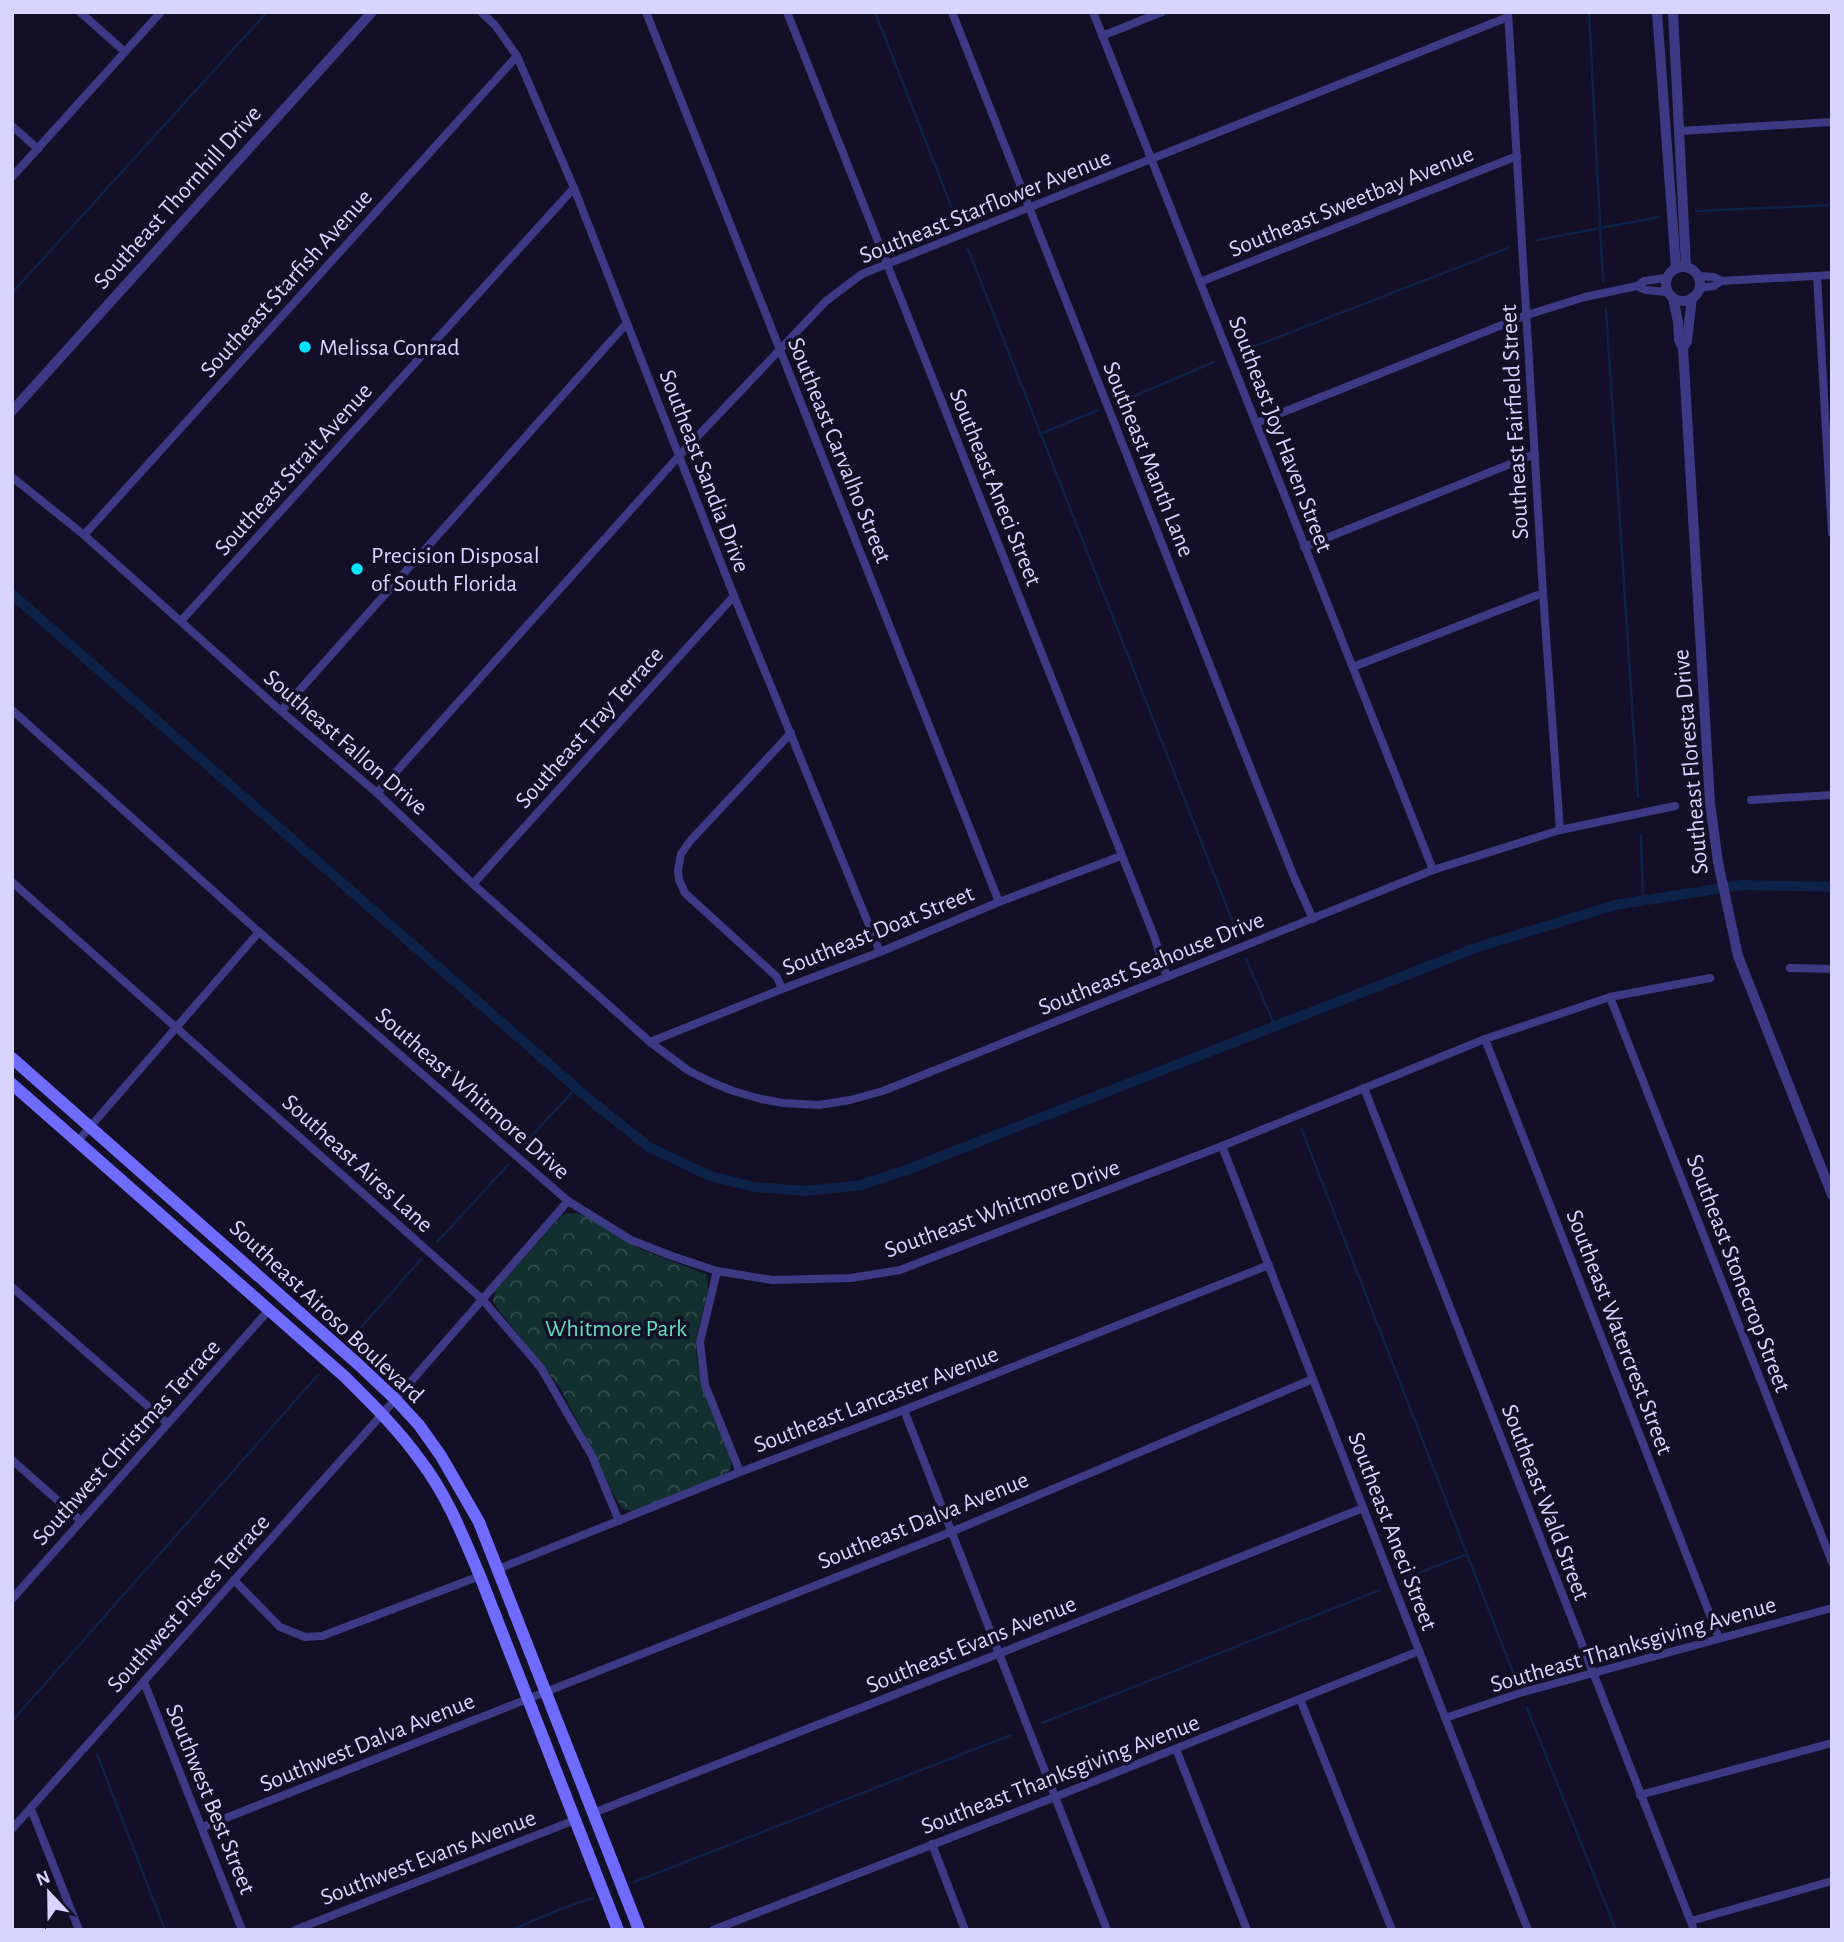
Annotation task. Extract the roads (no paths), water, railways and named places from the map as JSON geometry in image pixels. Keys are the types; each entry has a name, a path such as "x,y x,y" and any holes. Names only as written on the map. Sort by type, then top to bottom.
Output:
{"main road":[{"name":"Southeast Airoso Boulevard","path":"12,1058 233,1253 419,1425 479,1522 639,1930"},
{"name":"Southeast Airoso Boulevard","path":"12,1084 344,1376 382,1414 422,1462 457,1521 618,1930"},
{"path":"220,1268 233,1253"}],"street":[{"path":"80,12 125,52"},
{"path":"12,177 161,12"},
{"name":"Southeast Thornhill Drive","path":"12,411 372,12"},
{"name":"Southeast Sandia Drive","path":"481,12 495,25 517,56 574,188 734,596 880,952"},
{"name":"Southeast Carvalho Street","path":"646,12 999,902"},
{"name":"Southeast Aneci Street","path":"787,12 1154,936 1167,977"},
{"name":"Southeast Manth Lane","path":"951,12 1255,782 1313,919"},
{"name":"Southeast Joy Haven Street","path":"1093,12 1433,870"},
{"path":"1102,36 1162,12"},
{"path":"1657,12 1681,267"},
{"path":"1673,12 1680,131 1681,267"},
{"name":"Southeast Starflower Avenue","path":"377,793 679,456 826,301 862,274 1508,15"},
{"name":"Southeast Fairfield Street","path":"1508,15 1560,830"},
{"name":"Southeast Starfish Avenue","path":"84,535 517,56"},
{"path":"1680,131 1832,122"},
{"path":"12,126 38,149"},
{"name":"Southeast Sweetbay Avenue","path":"1200,282 1517,156"},
{"name":"Southeast Strait Avenue","path":"181,621 574,188"},
{"path":"1256,423 1527,315 1585,297 1637,286 1644,281 1666,278 1681,267 1691,269 1698,276 1714,277 1721,281"},
{"path":"1637,286 1682,301 1721,281 1832,275"},
{"path":"1696,293 1698,276"},
{"path":"1817,276 1832,533"},
{"path":"1666,278 1670,295"},
{"name":"Southeast Floresta Drive","path":"1683,348 1687,341 1696,293"},
{"name":"Southeast Floresta Drive","path":"1670,295 1683,348 1710,803 1718,862 1738,957 1832,1195"},
{"path":"281,712 627,323"},
{"path":"1304,547 1535,454"},
{"name":"Southeast Fallon Drive","path":"12,477 84,535 281,712 377,793 473,884 650,1042"},
{"path":"1353,667 1543,593"},
{"name":"Southeast Tray Terrace","path":"473,884 734,596"},
{"name":"Southeast Whitmore Drive","path":"12,710 259,932 568,1201 631,1240 672,1256 717,1271 772,1280 851,1278 900,1270 1222,1146 1485,1039 1610,997 1710,978"},
{"path":"782,989 777,977 689,898 679,880 679,862 684,847 791,733"},
{"path":"1751,800 1832,795"},
{"name":"Southeast Seahouse Drive","path":"650,1042 711,1082 761,1100 819,1105 850,1100 883,1091 1433,870 1560,830 1675,806"},
{"name":"Southeast Doat Street","path":"650,1042 1121,856"},
{"name":"Southeast Aires Lane","path":"12,882 482,1299 541,1368 592,1456 619,1521"},
{"path":"77,1142 259,932"},
{"path":"1790,968 1832,969"},
{"name":"Southeast Stonecrop Street","path":"1610,997 1832,1562"},
{"name":"Southeast Watercrest Street","path":"1485,1039 1719,1638"},
{"name":"Southeast Wald Street","path":"1364,1088 1692,1925"},
{"name":"Southeast Aneci Street","path":"1222,1146 1528,1930"},
{"name":"Southwest Pisces Terrace","path":"12,1829 568,1201"},
{"name":"Southeast Lancaster Avenue","path":"498,1569 1269,1265"},
{"path":"717,1271 700,1342 705,1385 740,1472"},
{"path":"12,1286 167,1423"},
{"name":"Southwest Christmas Terrace","path":"12,1599 268,1311"},
{"name":"Southeast Dalva Avenue","path":"545,1692 951,1532 1313,1379"},
{"path":"904,1410 1107,1930"},
{"path":"12,1460 81,1521"},
{"name":"Southeast Evans Avenue","path":"593,1813 1363,1508"},
{"path":"234,1580 280,1627 305,1637 322,1636 480,1576"},
{"name":"Southeast Thanksgiving Avenue","path":"1445,1718 1520,1693 1832,1608"},
{"name":"Southeast Thanksgiving Avenue","path":"713,1930 1419,1651"},
{"name":"Southwest Best Street","path":"144,1682 242,1930"},
{"name":"Southwest Dalva Avenue","path":"203,1827 545,1692"},
{"path":"1300,1699 1391,1930"},
{"path":"1640,1796 1832,1743"},
{"path":"1176,1749 1247,1930"},
{"path":"31,1809 79,1930"},
{"name":"Southwest Evans Avenue","path":"295,1930 575,1820"},
{"path":"932,1844 965,1930"},
{"path":"1692,1925 1832,1881"}],"waterway":[{"path":"12,293 267,12"},
{"path":"875,12 957,221"},
{"path":"1589,12 1603,281"},
{"path":"1696,211 1832,205"},
{"path":"1537,240 1659,217"},
{"path":"1245,350 1508,248"},
{"path":"968,249 1238,935"},
{"path":"1606,309 1638,797"},
{"path":"1120,402 1214,362"},
{"path":"1040,434 1098,410"},
{"path":"12,594 590,1100 649,1147 710,1176 755,1187 805,1191 861,1185 909,1169 1478,947 1615,905 1742,885 1832,887"},
{"path":"1641,835 1643,900"},
{"path":"1246,959 1275,1026"},
{"path":"526,1142 576,1088"},
{"path":"1301,1128 1516,1680"},
{"path":"437,1242 508,1165"},
{"path":"351,1339 421,1259"},
{"path":"12,1721 318,1375"},
{"path":"1406,1578 1465,1555"},
{"path":"1042,1723 1380,1590"},
{"path":"1527,1708 1616,1930"},
{"path":"634,1882 1011,1735"},
{"path":"97,1754 165,1930"},
{"path":"511,1930 593,1898"}],"place":[{"name":"Melissa Conrad","path":"305,347"},
{"name":"Precision Disposal of South Florida","path":"357,569"}],"park label":[{"name":"Whitmore Park","path":"616,1328"}]}
